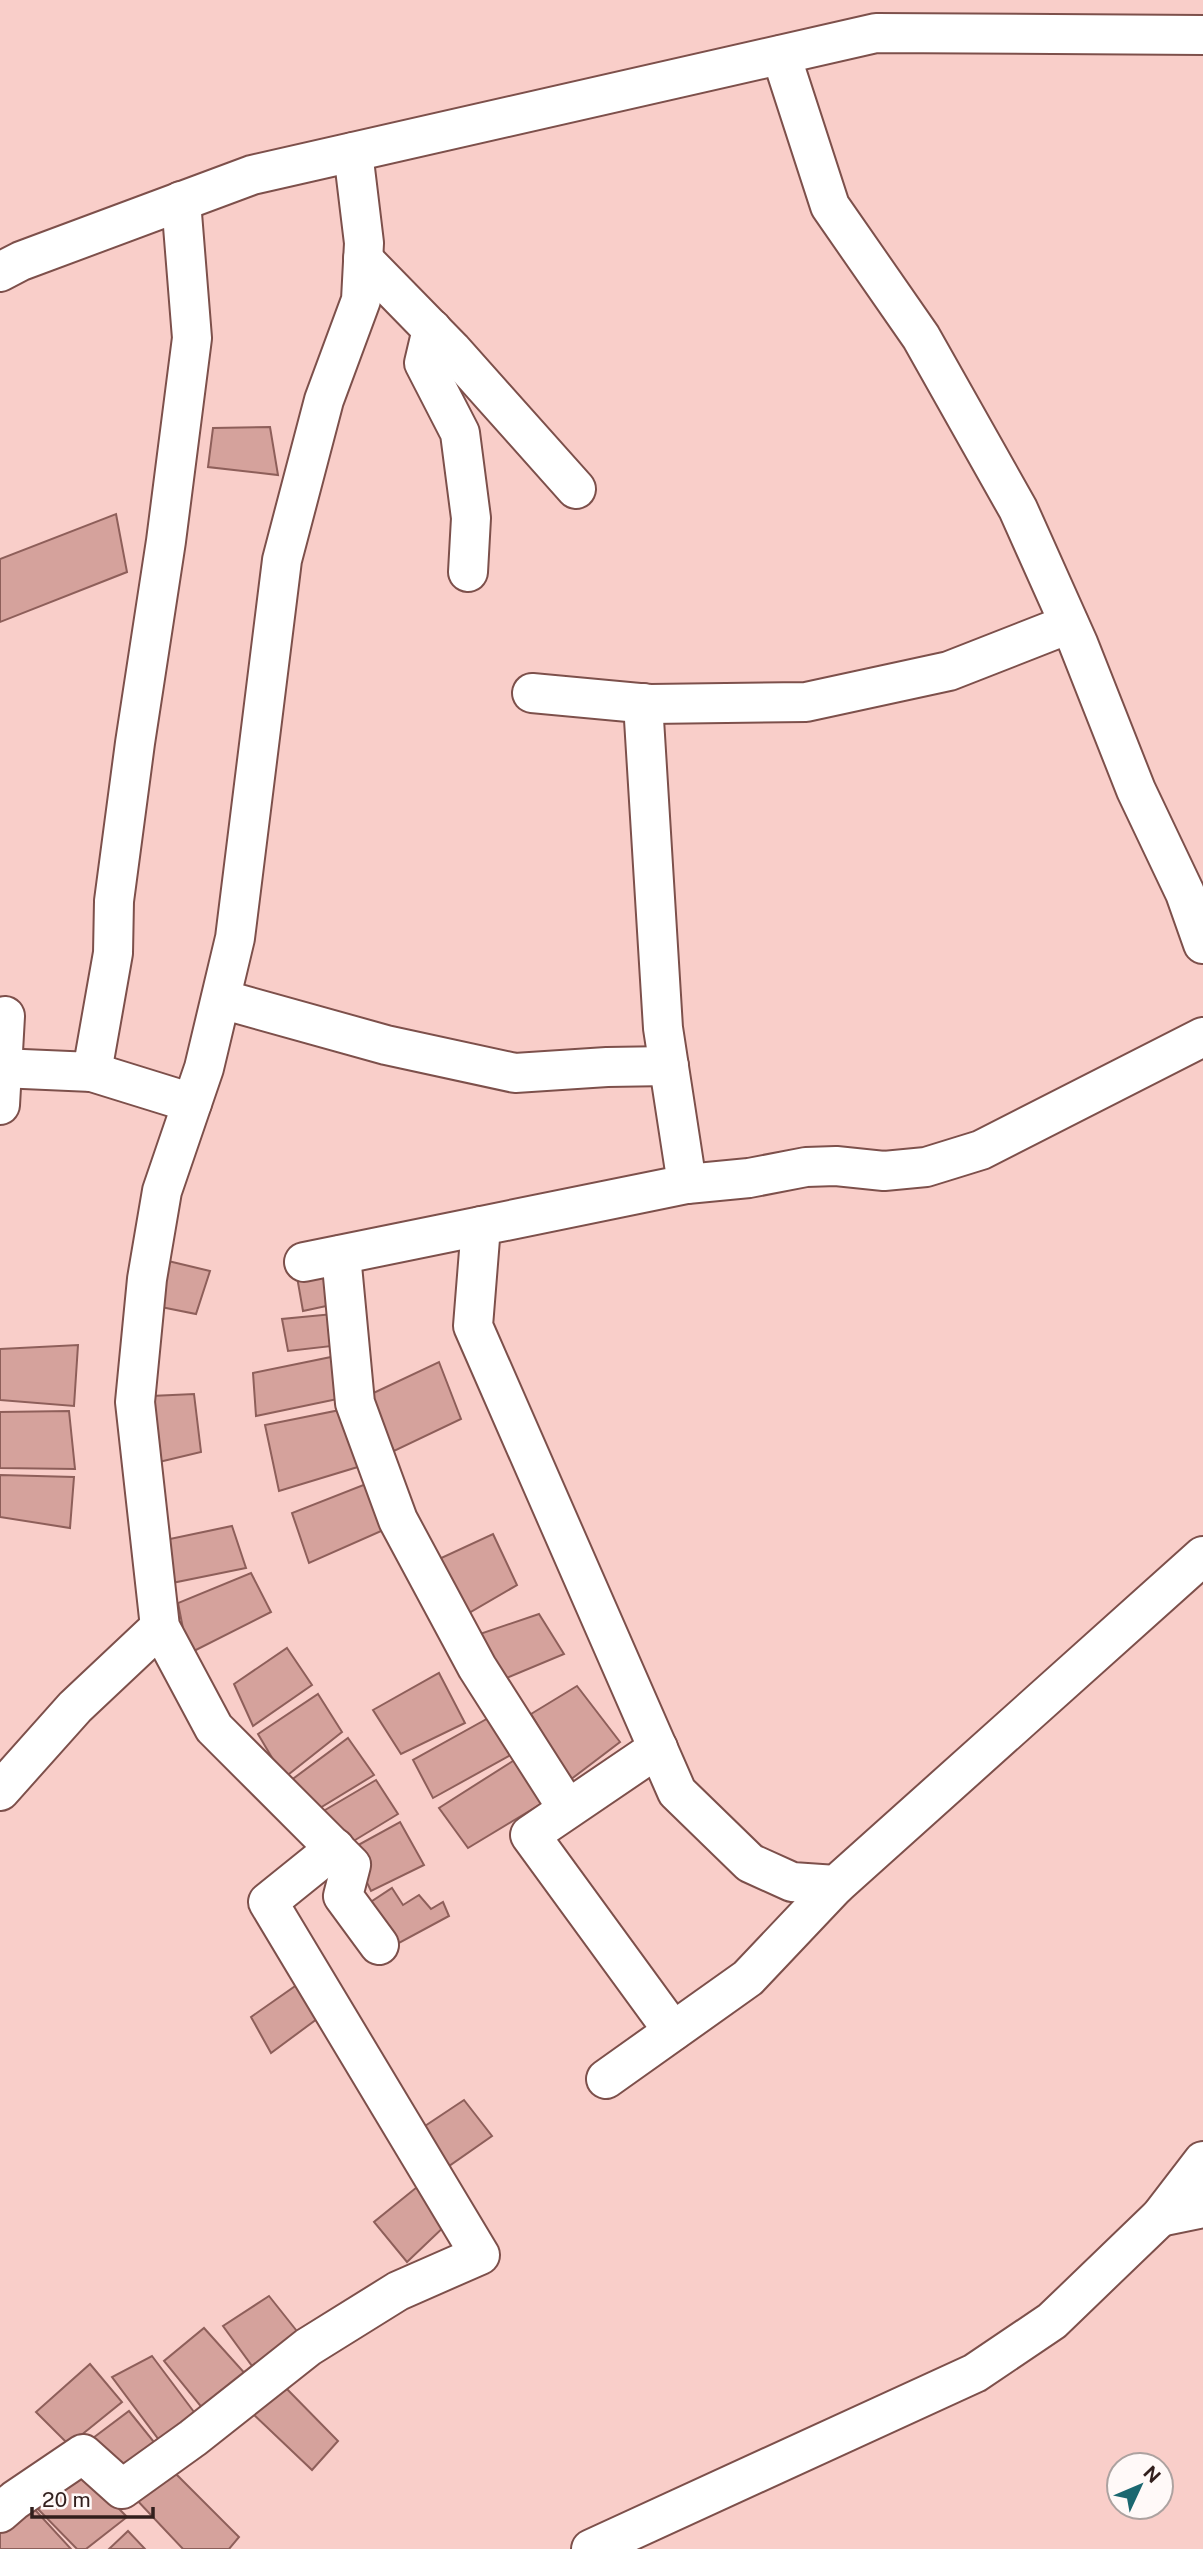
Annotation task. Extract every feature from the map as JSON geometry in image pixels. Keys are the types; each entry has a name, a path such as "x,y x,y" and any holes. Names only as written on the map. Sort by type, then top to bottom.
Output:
{"main road":[{"path":"0,272 21,261 252,175 876,33 1203,34"},
{"path":"781,55 830,206 921,337 1017,509 1069,624 1136,790 1185,893 1203,944"},
{"path":"353,152 364,243 361,300 324,400 282,559 235,938 204,1068 162,1191 147,1279 135,1402 160,1627 214,1728 351,1865 343,1896 379,1945"},
{"path":"92,1072 113,953 114,901 119,861 166,541 192,338 181,201"},
{"path":"363,259 432,329 576,489"},
{"path":"432,329 424,363 460,433 471,518 468,572"},
{"path":"532,693 643,703 806,702 949,671 1069,624"},
{"path":"643,703 663,1028 687,1184"},
{"path":"220,999 386,1045 514,1073 669,1066"},
{"path":"0,1105 5,1016"},
{"path":"567,1808 477,1667 398,1520 355,1403 323,1258 687,1184 749,1178 806,1167 836,1166 884,1171 926,1167 981,1150 1203,1037"},
{"path":"1,1068 92,1072 192,1103"},
{"path":"481,1226 473,1326 677,1792 750,1863 792,1882 836,1885"},
{"path":"606,2080 748,1978 836,1885 1203,1556"},
{"path":"0,1791 75,1707 160,1627"},
{"path":"657,1748 530,1835 673,2031"},
{"path":"0,2513 83,2454 122,2489 193,2438 307,2347 398,2291 480,2255 268,1902 335,1848"},
{"path":"591,2549 975,2373 1052,2321 1160,2217 1203,2161"},
{"path":"1160,2217 1203,2208"}],"building":[{"path":"270,427 278,475 208,467 213,428"},
{"path":"116,514 127,572 0,622 0,559"},
{"path":"164,1260 210,1271 196,1314 151,1305"},
{"path":"324,1274 331,1305 303,1311 297,1277"},
{"path":"333,1314 341,1345 288,1351 282,1319"},
{"path":"78,1345 74,1406 0,1400 0,1349"},
{"path":"336,1356 347,1397 256,1416 253,1373"},
{"path":"439,1362 461,1419 394,1451 367,1396"},
{"path":"194,1394 201,1452 159,1462 151,1396"},
{"path":"340,1410 361,1466 279,1491 265,1425"},
{"path":"69,1411 75,1469 0,1468 0,1412"},
{"path":"0,1475 74,1477 70,1528 0,1517"},
{"path":"366,1484 388,1528 309,1563 292,1513"},
{"path":"232,1526 246,1568 172,1583 165,1540"},
{"path":"493,1534 517,1585 462,1617 439,1559"},
{"path":"251,1573 271,1612 188,1654 178,1603"},
{"path":"539,1614 564,1654 497,1682 471,1637"},
{"path":"287,1648 312,1685 253,1726 234,1684"},
{"path":"439,1673 465,1723 401,1754 373,1710"},
{"path":"577,1686 620,1742 570,1780 531,1714"},
{"path":"318,1694 342,1732 284,1778 258,1734"},
{"path":"492,1716 516,1752 433,1798 413,1760"},
{"path":"348,1738 374,1775 315,1811 290,1781"},
{"path":"516,1759 546,1801 468,1848 439,1808"},
{"path":"376,1780 398,1814 342,1848 320,1813"},
{"path":"400,1822 424,1865 371,1891 351,1849"},
{"path":"392,1888 403,1905 419,1895 431,1909 443,1902 449,1916 386,1950 360,1909"},
{"path":"301,1982 321,2016 271,2053 251,2017"},
{"path":"464,2100 492,2136 449,2166 422,2128"},
{"path":"417,2187 449,2222 407,2262 374,2222"},
{"path":"269,2296 300,2335 255,2370 223,2326"},
{"path":"204,2328 249,2378 203,2409 164,2361"},
{"path":"152,2356 200,2420 165,2448 112,2377"},
{"path":"90,2364 122,2402 69,2445 36,2412"},
{"path":"283,2385 338,2441 312,2470 252,2413"},
{"path":"129,2411 162,2452 123,2481 85,2444"},
{"path":"167,2465 239,2537 229,2549 183,2549 134,2497"},
{"path":"80,2469 127,2517 86,2549 77,2549 34,2505"},
{"path":"26,2500 71,2549 0,2549 0,2522"},
{"path":"128,2531 145,2549 109,2549"}]}
